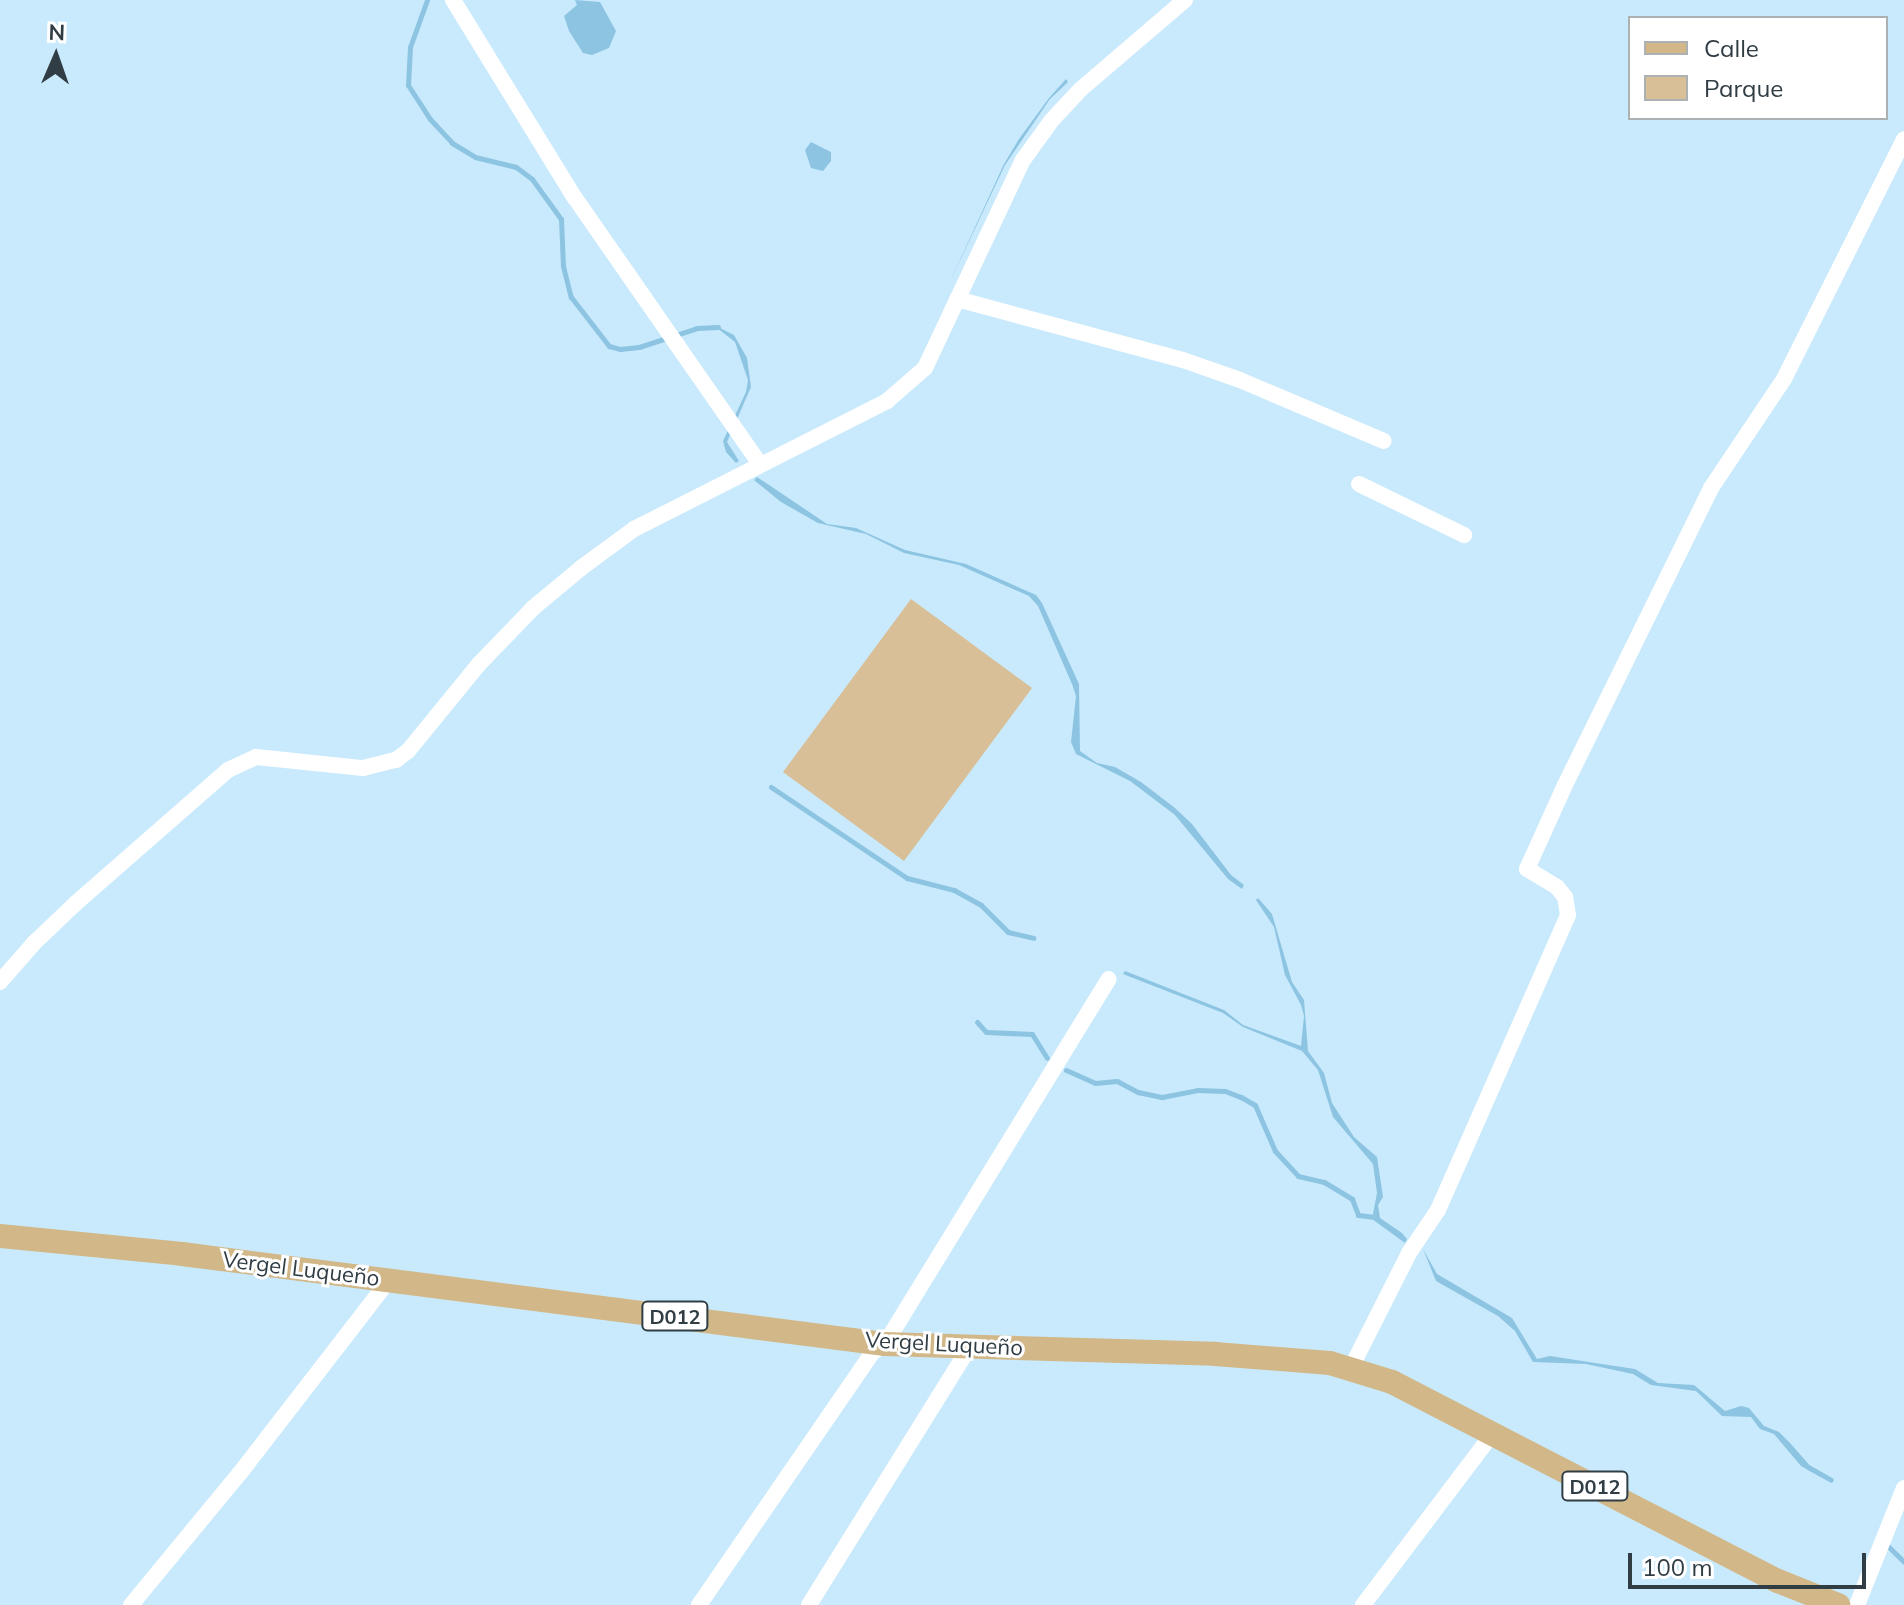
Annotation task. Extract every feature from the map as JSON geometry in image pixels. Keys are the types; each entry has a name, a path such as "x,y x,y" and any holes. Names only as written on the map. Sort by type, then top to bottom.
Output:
{"main road":[{"name":"Vergel Luqueño","path":"0,1236 389,1280 885,1344 1302,1358 1351,1368 1392,1382 1812,1601 1838,1605"}],"street":[{"path":"453,0 575,198 760,464"},
{"path":"0,982 55,923 228,770 256,757 363,768 396,760 408,751 479,664 533,608 634,529 887,401 925,368 1023,160 1052,120 1081,89 1185,0"},
{"path":"1351,1368 1409,1253 1438,1210 1568,915 1565,897 1557,887 1527,869 1711,488 1784,379 1904,139"},
{"path":"957,299 1183,360 1240,380 1384,441"},
{"path":"1359,484 1464,535"},
{"path":"699,1605 872,1353 885,1344 1109,979"},
{"path":"131,1605 240,1473 389,1280"},
{"path":"809,1605 971,1345"},
{"path":"1363,1605 1493,1433"},
{"path":"1857,1605 1904,1488"}],"green space":[{"path":"911,599 1032,688 904,861 783,772"}],"water":[{"path":"575,0 600,2 616,31 609,48 592,55 583,53 569,31 564,16 577,5"},
{"path":"1066,79 1068,82 1050,99 1005,165 947,288 1004,164 1019,139 1049,98"},
{"path":"811,142 831,152 831,161 823,171 811,168 805,150"},
{"path":"712,324 734,335 747,358 751,387 727,442 739,461 736,463 726,452 723,441 746,392 748,380 735,342"},
{"path":"757,477 827,524 856,528 905,550 966,564 1036,595 1079,684 1080,751 1097,763 1115,767 1141,782 1175,808 1192,824 1231,875 1244,885 1242,889 1228,879 1175,815 1130,781 1076,754 1071,742 1076,696 1038,606 1029,596 959,565 904,553 866,534 818,523 781,502 754,480"},
{"path":"1258,898 1272,914 1292,982 1304,1000 1308,1051 1324,1073 1332,1103 1354,1137 1377,1157 1383,1197 1378,1205 1380,1218 1402,1233 1407,1239 1405,1243 1372,1219 1377,1193 1373,1164 1333,1117 1318,1070 1302,1051 1243,1027 1223,1013 1123,974 1125,971 1224,1010 1243,1025 1301,1046 1304,1016 1301,1005 1285,975 1274,927 1256,900"},
{"path":"1423,1249 1437,1274 1512,1318 1537,1359 1550,1356 1635,1369 1658,1383 1694,1385 1725,1411 1741,1406 1749,1408 1764,1426 1779,1432 1812,1468 1810,1471 1801,1466 1774,1434 1760,1429 1751,1417 1722,1416 1696,1391 1651,1385 1633,1374 1586,1364 1533,1362 1515,1331 1498,1316 1436,1281"}],"waterway":[{"path":"427,0 410,47 408,85 430,119 452,143 475,157 516,167 532,179 561,219 563,266 571,297 609,346 620,349 639,347 697,328 718,327"},
{"path":"771,787 907,878 954,890 981,905 1008,932 1033,938"},
{"path":"977,1022 986,1032 1032,1034 1047,1058"},
{"path":"1066,1070 1095,1083 1117,1081 1138,1092 1162,1097 1197,1090 1225,1091 1241,1097 1255,1105 1275,1151 1298,1176 1324,1182 1352,1199 1358,1215 1375,1217"},
{"path":"1808,1467 1831,1480"},
{"path":"1889,1547 1904,1562"}]}
